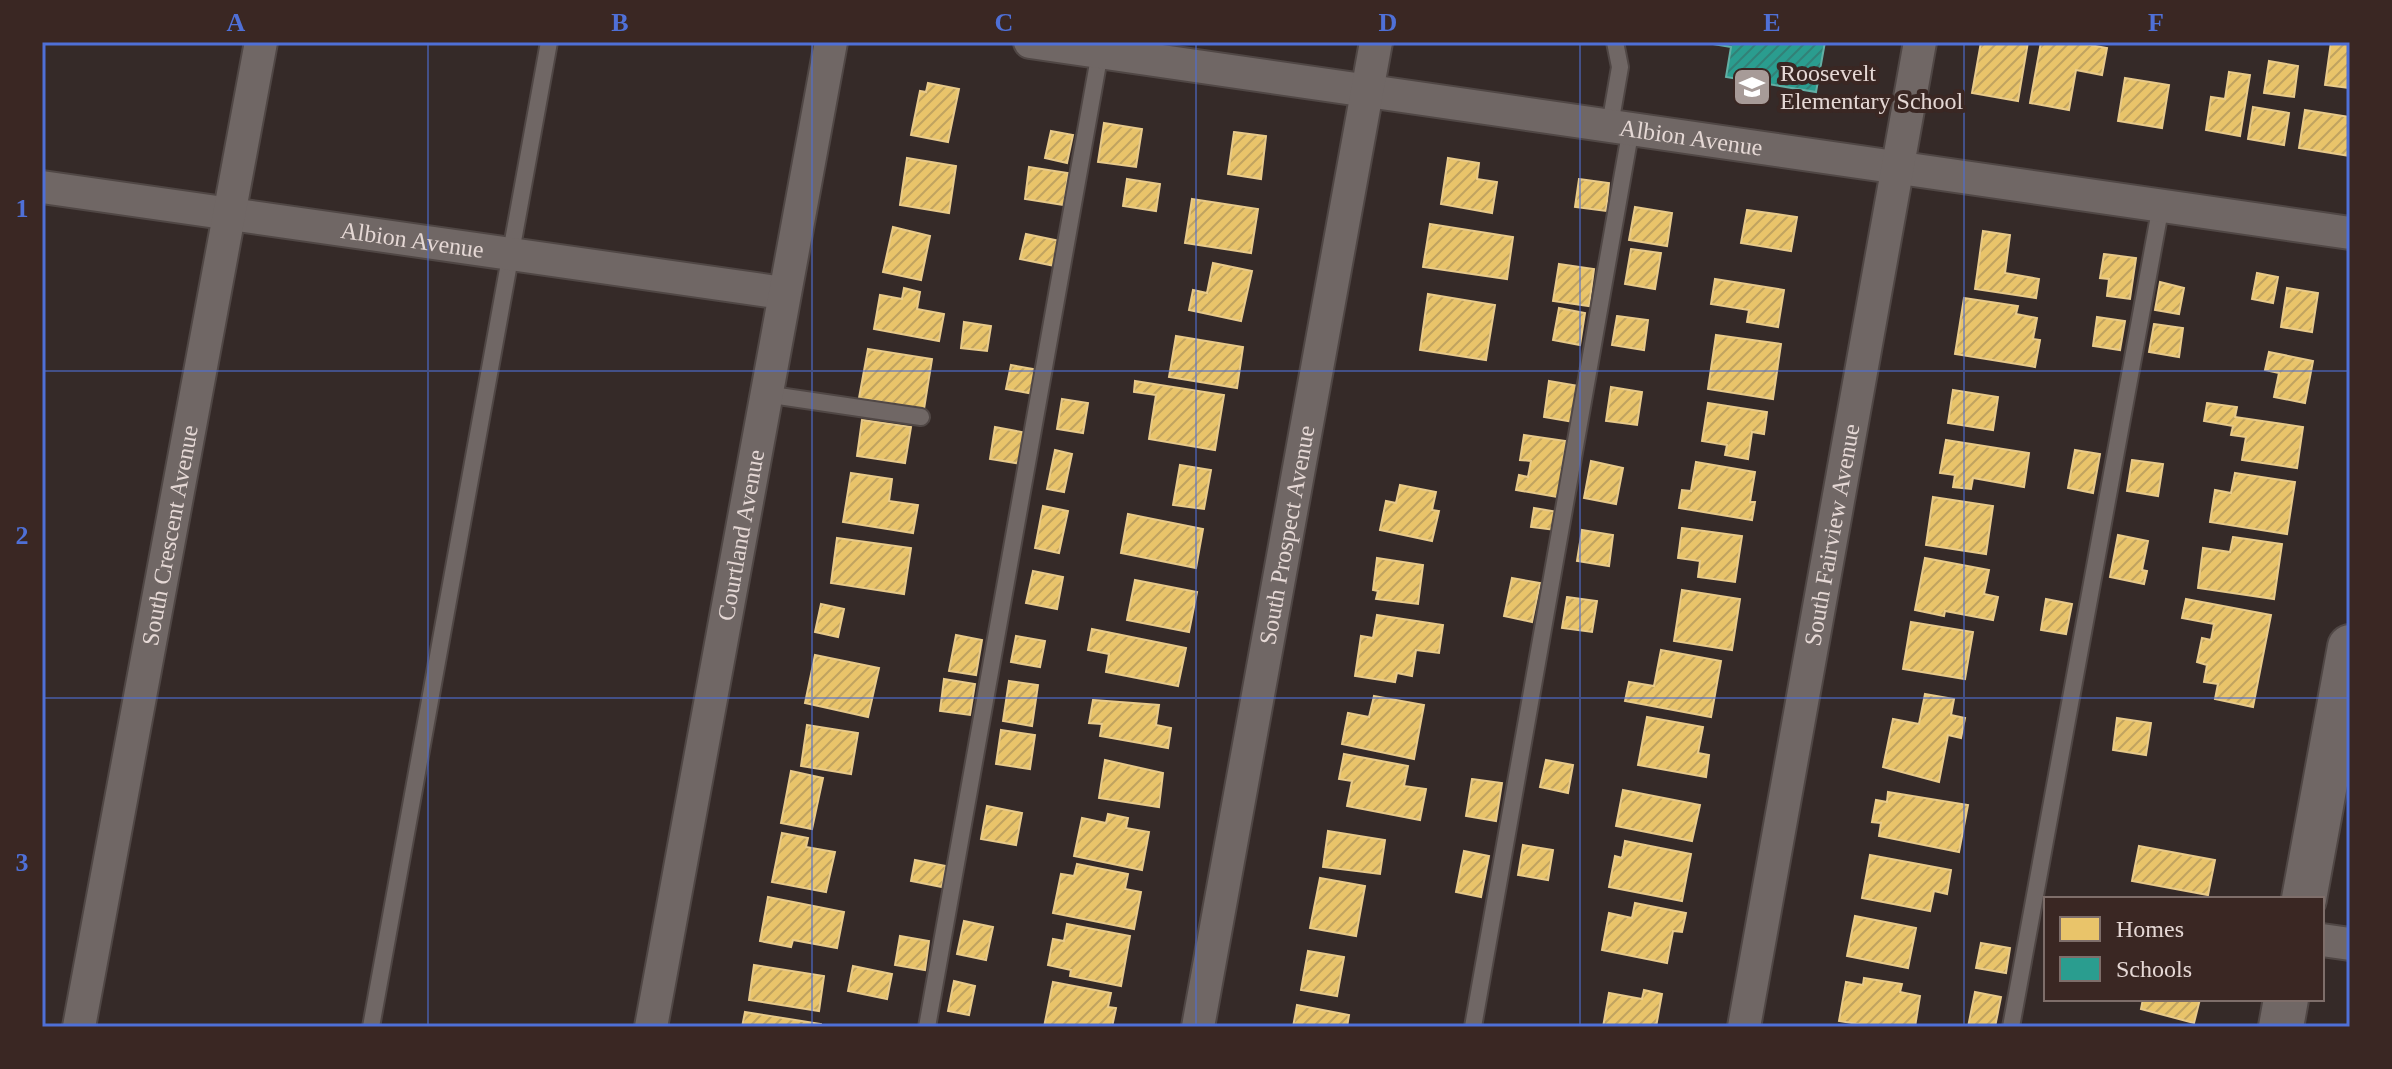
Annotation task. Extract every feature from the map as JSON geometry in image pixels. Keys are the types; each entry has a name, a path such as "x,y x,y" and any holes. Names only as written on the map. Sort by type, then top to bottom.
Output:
{"street":[{"name":"South Crescent Avenue","path":"79,1027 261,42"},
{"name":"Courtland Avenue","path":"651,1027 831,42"},
{"name":"Albion Avenue","path":"1030,42 2350,233"},
{"name":"South Prospect Avenue","path":"1198,1027 1376,42"},
{"name":"South Fairview Avenue","path":"1744,1027 1920,42"},
{"name":"Albion Avenue","path":"42,187 783,293"},
{"path":"2304,897 2350,647"},
{"path":"2324,940 2350,944"},
{"path":"2281,1027 2286,1001"}],"lane":[{"path":"371,1027 549,42"},
{"path":"1473,1027 1620,127 1620,67 1615,42"},
{"path":"927,1027 1100,52"},
{"path":"2011,1027 2161,205"},
{"path":"765,394 921,417"}],"building: Homes":[{"path":"1981,42 2028,42 2018,101 1972,93"},
{"path":"2041,42 2073,42 2107,48 2102,75 2076,70 2069,110 2030,103"},
{"path":"2331,42 2350,44 2350,88 2325,85"},
{"path":"2269,61 2298,66 2294,97 2264,93"},
{"path":"2229,72 2250,75 2240,136 2206,130 2211,97 2225,99"},
{"path":"2125,78 2169,85 2162,128 2118,121"},
{"path":"928,83 959,89 948,142 911,135 920,91 926,92"},
{"path":"2253,107 2289,113 2284,145 2248,139"},
{"path":"2305,110 2350,117 2350,156 2299,148"},
{"path":"1104,123 1142,129 1136,167 1098,162"},
{"path":"1051,131 1073,135 1067,163 1045,158"},
{"path":"1234,132 1266,136 1261,179 1228,174"},
{"path":"907,158 956,166 949,213 900,205"},
{"path":"1448,158 1479,163 1477,179 1497,182 1492,213 1441,204"},
{"path":"1029,167 1068,173 1064,205 1025,199"},
{"path":"1127,179 1160,184 1156,211 1123,206"},
{"path":"1579,179 1609,183 1606,211 1575,207"},
{"path":"1192,199 1258,209 1251,253 1185,243"},
{"path":"1635,207 1672,213 1667,246 1629,240"},
{"path":"1747,210 1797,217 1791,251 1741,243"},
{"path":"1430,224 1513,237 1507,279 1423,267"},
{"path":"893,227 930,236 921,280 883,272"},
{"path":"1983,231 2010,235 2005,273 2039,279 2036,298 1975,289"},
{"path":"1026,234 1060,241 1055,266 1020,259"},
{"path":"1631,249 1661,253 1655,289 1625,284"},
{"path":"2104,254 2136,258 2130,299 2107,296 2109,279 2100,278"},
{"path":"1213,263 1252,271 1241,321 1189,310 1193,290 1207,293"},
{"path":"1559,264 1594,269 1589,306 1553,301"},
{"path":"2257,273 2278,277 2273,303 2252,299"},
{"path":"1715,279 1784,290 1778,327 1747,322 1749,310 1711,304"},
{"path":"2160,282 2184,288 2179,314 2155,310"},
{"path":"904,288 920,292 917,309 944,314 939,341 874,329 880,295 902,299"},
{"path":"2287,288 2318,293 2312,332 2281,327"},
{"path":"1428,294 1495,305 1486,360 1420,350"},
{"path":"1964,298 2018,306 2016,314 2037,318 2033,339 2040,340 2035,367 1955,354"},
{"path":"1559,308 1585,313 1580,345 1553,340"},
{"path":"1617,316 1648,320 1644,350 1612,345"},
{"path":"2097,317 2125,321 2120,350 2093,346"},
{"path":"964,322 991,326 987,351 961,348"},
{"path":"2154,324 2183,328 2179,357 2149,352"},
{"path":"1716,335 1781,344 1773,399 1708,389"},
{"path":"1176,336 1243,347 1237,388 1169,377"},
{"path":"868,349 932,359 924,409 859,398"},
{"path":"2269,352 2313,361 2305,403 2274,397 2279,373 2265,370"},
{"path":"1011,365 1039,370 1034,394 1006,389"},
{"path":"1135,381 1224,395 1215,450 1149,439 1156,395 1134,392"},
{"path":"1549,381 1579,386 1574,422 1544,417"},
{"path":"1611,387 1642,392 1637,425 1606,421"},
{"path":"1953,390 1998,397 1993,430 1948,423"},
{"path":"1062,399 1088,403 1083,433 1057,429"},
{"path":"1708,403 1767,412 1764,434 1752,432 1748,459 1725,455 1727,445 1702,441"},
{"path":"2207,403 2237,407 2235,417 2303,427 2297,468 2242,460 2246,437 2231,435 2233,426 2204,421"},
{"path":"862,420 911,427 905,463 857,456"},
{"path":"995,427 1027,433 1022,464 990,459"},
{"path":"1524,435 1566,441 1558,497 1516,490 1519,475 1528,477 1531,461 1520,460"},
{"path":"1946,440 2029,453 2024,487 1973,478 1971,489 1953,487 1955,475 1940,473"},
{"path":"1055,450 1072,454 1064,492 1047,489"},
{"path":"2075,450 2100,454 2093,493 2068,488"},
{"path":"2132,460 2163,464 2158,496 2127,491"},
{"path":"1591,461 1623,468 1616,504 1584,498"},
{"path":"1696,462 1755,472 1750,502 1755,502 1752,520 1679,508 1682,490 1691,491"},
{"path":"1180,465 1211,470 1204,509 1173,505"},
{"path":"851,473 892,479 889,501 918,505 913,533 843,522"},
{"path":"2235,473 2295,482 2287,534 2210,522 2215,490 2231,493"},
{"path":"1400,485 1436,492 1432,510 1439,511 1432,541 1380,530 1386,501 1396,503"},
{"path":"1933,497 1993,506 1986,554 1926,545"},
{"path":"1043,506 1068,511 1059,553 1035,548"},
{"path":"1534,508 1558,512 1555,530 1531,527"},
{"path":"1128,514 1203,529 1196,568 1121,553"},
{"path":"1682,528 1742,536 1735,582 1698,577 1700,561 1678,558"},
{"path":"1582,530 1613,535 1609,566 1577,561"},
{"path":"2118,535 2148,541 2142,570 2147,571 2144,584 2110,577"},
{"path":"2233,537 2282,544 2274,599 2198,588 2203,548 2230,552"},
{"path":"837,538 911,548 904,594 831,583"},
{"path":"1377,558 1423,565 1418,604 1376,599 1378,591 1373,590"},
{"path":"1925,558 1989,570 1984,594 1998,597 1993,620 1945,611 1944,616 1915,610"},
{"path":"1033,571 1063,577 1057,609 1026,603"},
{"path":"1512,578 1540,583 1532,622 1504,616"},
{"path":"1135,580 1197,592 1189,632 1127,620"},
{"path":"1682,590 1740,599 1732,650 1674,641"},
{"path":"1567,597 1597,601 1592,632 1562,628"},
{"path":"2046,599 2072,604 2066,634 2041,630"},
{"path":"2186,599 2271,615 2253,707 2215,699 2218,684 2204,682 2207,665 2197,662 2202,638 2211,640 2214,624 2182,618"},
{"path":"821,604 844,609 838,637 815,632"},
{"path":"1377,615 1443,625 1439,653 1416,650 1412,676 1397,673 1395,682 1355,676 1361,636 1373,638"},
{"path":"1911,622 1973,632 1965,679 1903,669"},
{"path":"1092,629 1186,648 1178,686 1106,672 1109,654 1088,650"},
{"path":"956,635 982,640 976,675 949,671"},
{"path":"1016,636 1045,641 1040,667 1011,662"},
{"path":"1661,650 1721,661 1711,717 1625,701 1629,682 1654,686"},
{"path":"815,655 879,668 868,717 805,703"},
{"path":"944,679 975,684 970,715 940,711"},
{"path":"1009,681 1038,685 1032,726 1003,721"},
{"path":"1925,694 1954,699 1951,715 1965,718 1961,738 1948,735 1939,782 1883,767 1893,719 1919,724"},
{"path":"1374,696 1424,705 1414,759 1342,744 1348,713 1369,717"},
{"path":"1093,700 1159,705 1156,725 1171,728 1168,748 1100,736 1102,724 1089,723"},
{"path":"1647,717 1703,727 1698,753 1709,755 1706,777 1638,765"},
{"path":"2117,718 2151,723 2146,755 2113,750"},
{"path":"807,725 858,733 851,774 801,766"},
{"path":"1001,730 1035,735 1030,769 996,764"},
{"path":"1344,754 1408,766 1404,786 1426,789 1420,820 1347,806 1352,781 1339,779"},
{"path":"1105,760 1163,773 1159,807 1099,798"},
{"path":"1546,760 1573,765 1568,793 1540,787"},
{"path":"791,771 823,778 812,829 781,823"},
{"path":"1472,779 1502,783 1496,821 1466,816"},
{"path":"1623,790 1700,805 1692,841 1616,826"},
{"path":"1888,792 1968,805 1959,852 1879,836 1881,823 1872,822 1876,800 1887,802"},
{"path":"987,806 1022,813 1016,845 981,839"},
{"path":"1108,814 1128,818 1126,828 1149,832 1142,870 1074,856 1082,818 1106,823"},
{"path":"1328,831 1385,840 1380,874 1323,867"},
{"path":"782,833 808,838 806,847 835,852 826,892 772,882"},
{"path":"1625,841 1691,854 1682,901 1609,887 1615,856 1622,858"},
{"path":"1523,845 1553,850 1548,880 1518,875"},
{"path":"2139,846 2215,860 2208,895 2132,881"},
{"path":"1464,851 1489,856 1481,897 1456,892"},
{"path":"1870,855 1951,870 1947,894 1934,891 1930,911 1862,898"},
{"path":"915,860 946,866 942,887 911,881"},
{"path":"1077,864 1128,874 1125,889 1141,892 1134,929 1053,913 1061,874 1074,876"},
{"path":"1320,878 1365,886 1356,936 1310,928"},
{"path":"768,897 844,912 837,948 793,940 791,947 760,941"},
{"path":"1635,903 1686,913 1682,932 1673,931 1667,963 1602,950 1609,913 1632,918"},
{"path":"1855,916 1916,928 1908,968 1847,956"},
{"path":"964,921 993,927 986,960 957,954"},
{"path":"1067,924 1130,936 1121,986 1070,976 1071,970 1048,965 1053,939 1064,941"},
{"path":"900,936 929,941 925,970 895,965"},
{"path":"1981,943 2010,948 2006,973 1976,968"},
{"path":"1308,951 1344,957 1337,996 1301,990"},
{"path":"754,965 824,976 819,1011 749,1000"},
{"path":"853,966 892,974 887,999 848,991"},
{"path":"1864,978 1902,984 1900,992 1920,996 1915,1027 1876,1027 1839,1021 1846,982 1863,985"},
{"path":"954,981 975,986 969,1015 948,1011"},
{"path":"1053,982 1111,993 1108,1007 1116,1008 1112,1027 1044,1027"},
{"path":"1644,990 1662,994 1656,1027 1603,1027 1609,993 1642,999"},
{"path":"1975,992 2001,997 1995,1027 1968,1027"},
{"path":"2143,1001 2200,1001 2194,1023 2141,1009"},
{"path":"1297,1005 1349,1015 1347,1027 1293,1027"},
{"path":"745,1012 821,1024 821,1027 742,1027"}],"building: Schools":[{"path":"1701,42 1825,42 1816,92 1726,77 1731,47"}],"place":[{"name":"Roosevelt Elementary School","path":"1752,87"}]}
